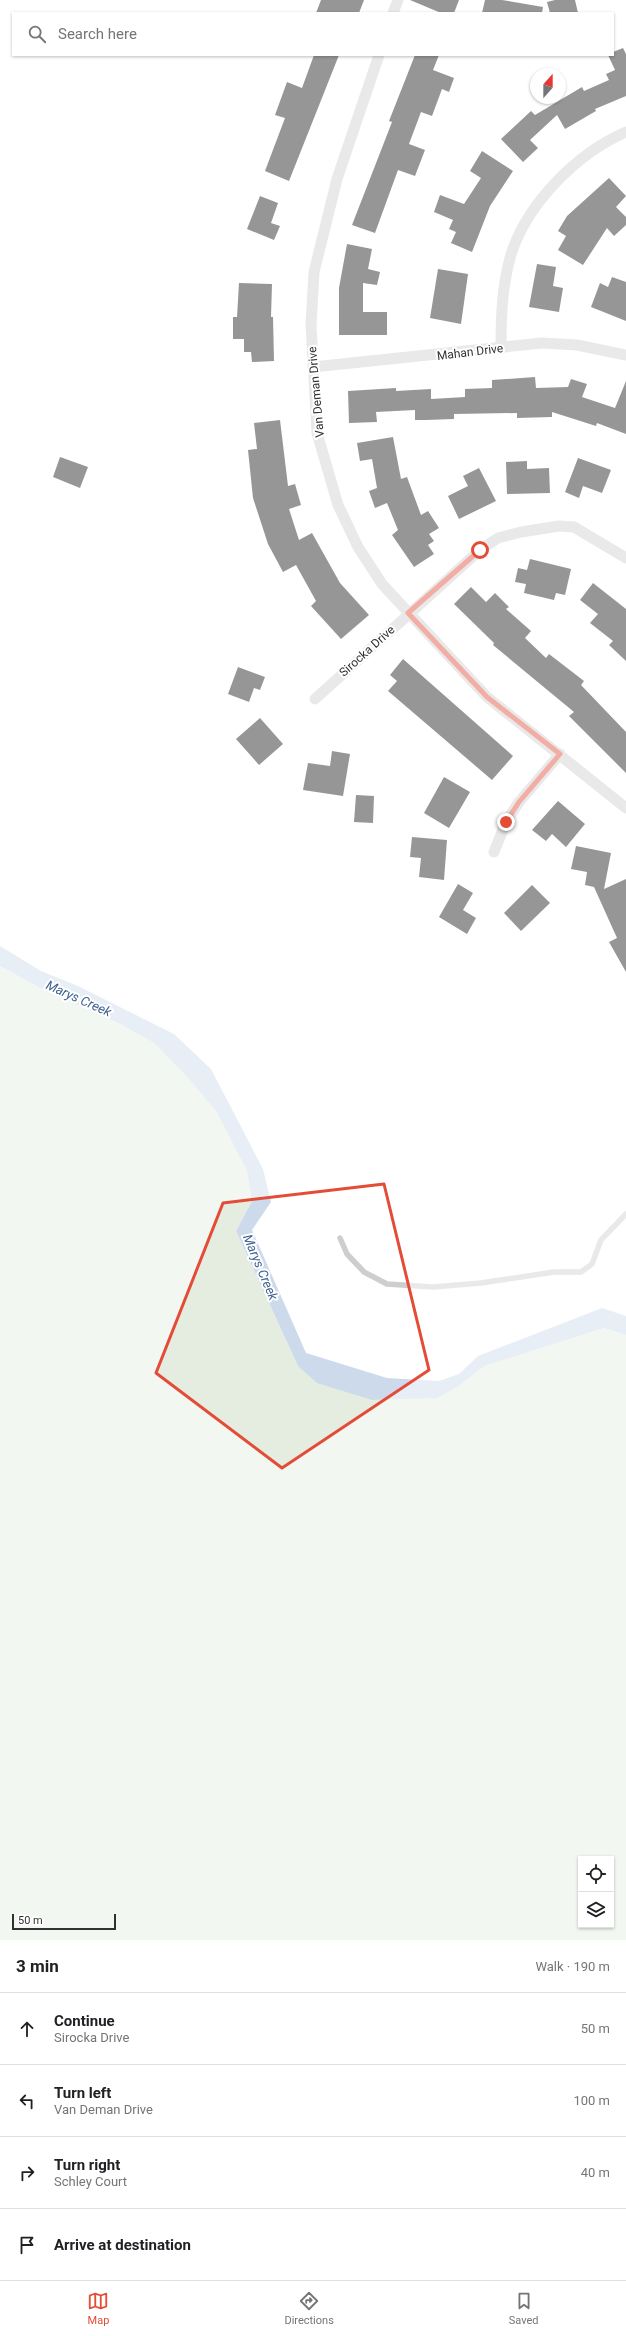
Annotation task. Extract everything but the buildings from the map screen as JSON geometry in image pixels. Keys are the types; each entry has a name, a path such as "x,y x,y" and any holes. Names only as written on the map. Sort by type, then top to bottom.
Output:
{"street":[{"path":"393,12 398,0"},
{"name":"Van Deman Drive","path":"379,56 337,179 314,272 311,325 317,433 338,505 358,547 378,578 408,613 487,697 626,808"},
{"path":"501,348 502,301 516,242 542,198 563,174 586,155 626,132"},
{"name":"Mahan Drive","path":"313,367 542,343 577,345 626,356"},
{"name":"Sirocka Drive","path":"315,699 408,613 480,550 498,538 521,532 559,526 574,527 626,558"},
{"path":"494,852 510,815 560,754"}],"lane":[{"path":"340,1238 347,1254 364,1272 387,1284 433,1287 481,1283 554,1272 581,1272 592,1264 601,1240 626,1214"}],"highlighted area":[{"path":"384,1184 429,1370 282,1468 156,1373 223,1203"}],"shaded area":[{"path":"0,966 38,987 122,1025 154,1043 187,1077 216,1111 247,1171 252,1201 236,1231 298,1366 372,1400 397,1399 460,1385 483,1366 604,1328 626,1335 626,1940 0,1940"}],"water":[{"name":"Marys Creek","path":"0,946 41,971 78,986 174,1034 211,1069 263,1169 271,1202 252,1230 306,1353 387,1378 439,1381 459,1374 478,1356 602,1308 626,1316 626,1335 604,1328 484,1366 460,1385 437,1398 372,1400 317,1383 298,1366 236,1231 252,1201 247,1171 216,1111 187,1077 154,1043 122,1025 38,987 0,966"}],"route":[{"path":"480,550 408,613 487,697 560,754 519,802 506,822"}]}
